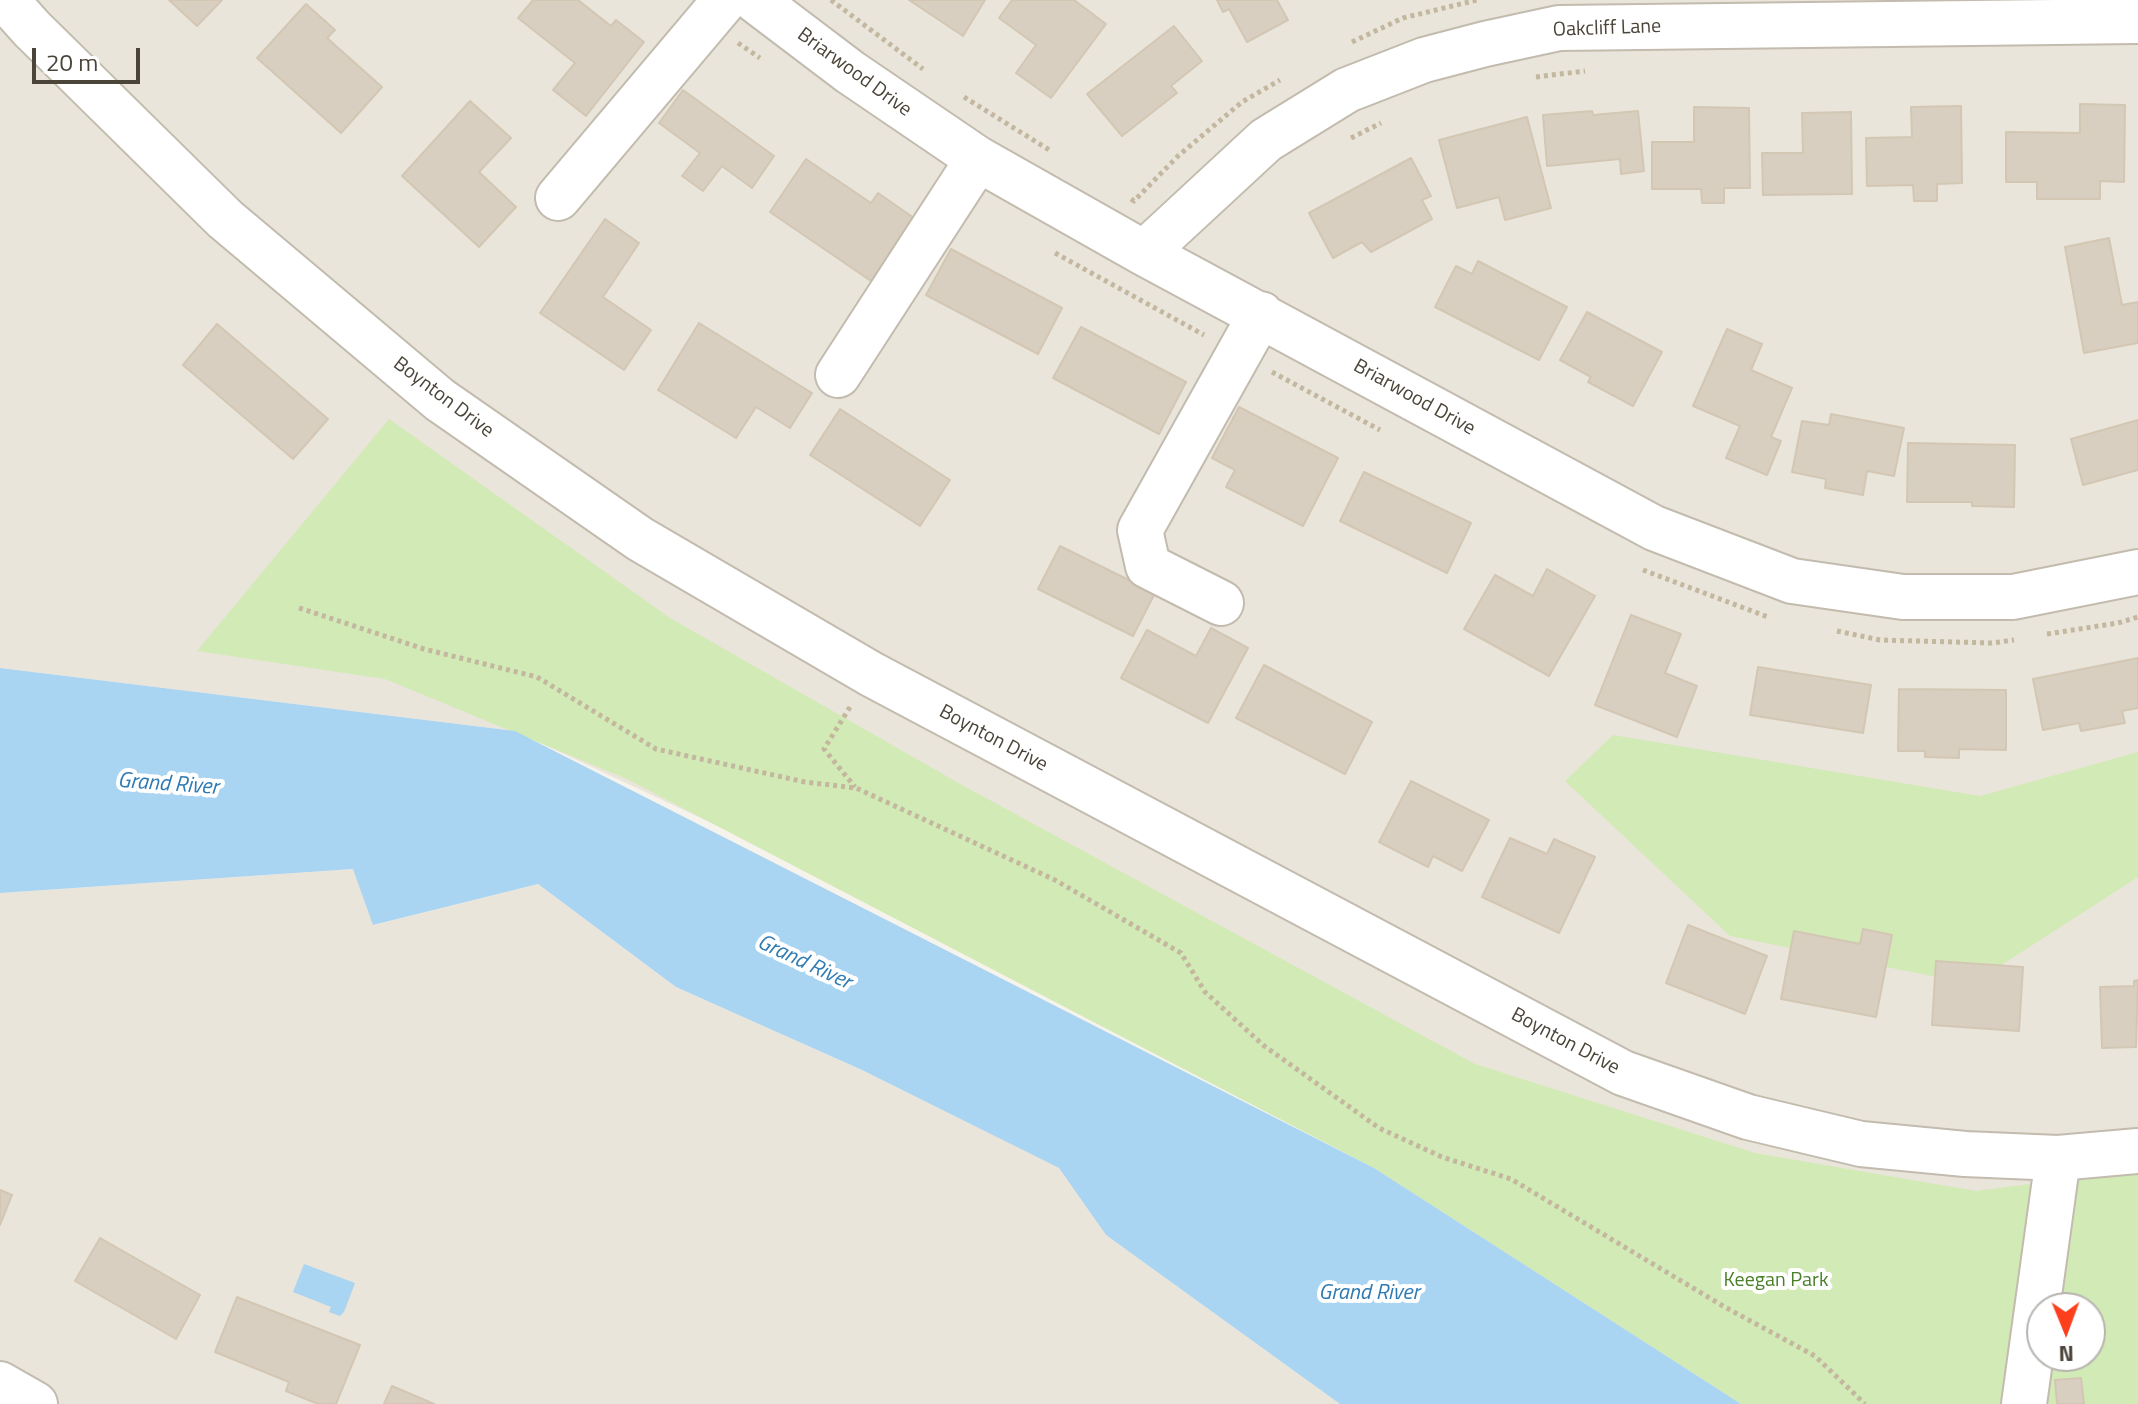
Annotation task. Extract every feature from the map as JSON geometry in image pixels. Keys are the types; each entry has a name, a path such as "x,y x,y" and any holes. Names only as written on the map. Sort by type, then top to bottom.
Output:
{"street":[{"name":"Boynton Drive","path":"6,0 225,219 440,400 640,539 871,674 1623,1073 1748,1117 1861,1144 1965,1154 2058,1158 2138,1151"},
{"path":"558,198 725,0"},
{"name":"Briarwood Drive","path":"755,0 850,72 978,159 1144,253 1654,528 1792,581 1903,597 2013,597 2138,572"},
{"name":"Oakcliff Lane","path":"1144,253 1266,140 1347,90 1424,60 1485,44 1559,28 2138,21"},
{"path":"838,375 978,159"},
{"path":"1221,603 1148,566 1140,530 1261,314"},
{"path":"2024,1404 2058,1158"},
{"path":"0,1384 35,1404"}],"path":[{"path":"831,0 930,75"},
{"path":"1339,48 1403,18 1477,0"},
{"path":"1534,77 1590,70"},
{"path":"1122,194 1134,201 1178,156 1242,102 1290,75"},
{"path":"956,92 1060,156"},
{"path":"1341,143 1392,118"},
{"path":"299,608 424,649 537,677 656,749 805,782 856,788 1055,880 1181,953 1205,992 1263,1045 1379,1128 1442,1157 1511,1179 1710,1298 1815,1356 1865,1404"},
{"path":"856,788 824,749 871,674"}],"shaded area":[{"path":"0,0 2138,0 2138,1404 1741,1404 1374,1168 722,828 515,731 0,668"},
{"path":"354,869 374,925 538,884 676,987 862,1070 1059,1168 1106,1235 1340,1404 0,1404 0,893"}],"green space":[{"name":"Keegan Park","path":"389,419 670,618 962,785 1475,1064 1755,1153 1976,1191 2138,1170 2138,1404 1741,1404 1374,1168 627,779 385,679 197,651"},
{"path":"1613,735 1980,796 2138,752 2138,877 1972,984 1730,936 1565,781"}],"water":[{"name":"Grand River","path":"0,668 515,731 1374,1168 1741,1404 1340,1404 1106,1235 1059,1168 862,1070 676,987 538,884 373,925 353,869 0,893"},
{"path":"304,1264 355,1283 340,1316 329,1312 331,1307 293,1292"}],"building":[{"path":"169,0 222,0 197,26"},
{"path":"533,0 578,0 611,26 616,20 644,42 586,116 553,90 575,63 518,18"},
{"path":"909,0 985,0 963,36"},
{"path":"1012,0 1074,0 1106,24 1051,98 1016,73 1036,45 999,18"},
{"path":"1217,0 1277,0 1288,20 1247,42 1229,9 1223,12"},
{"path":"306,4 335,30 327,38 382,87 341,133 257,58"},
{"path":"1174,26 1202,61 1171,86 1177,93 1122,136 1087,94"},
{"path":"683,90 774,156 752,188 722,166 703,191 682,176 700,153 659,123"},
{"path":"470,101 511,138 479,172 516,207 479,247 402,176"},
{"path":"2080,104 2125,105 2124,182 2100,181 2100,199 2037,199 2037,182 2006,182 2006,132 2080,133"},
{"path":"1961,106 1962,183 1937,184 1937,201 1914,201 1913,185 1867,186 1866,138 1912,137 1911,107"},
{"path":"1694,107 1749,108 1750,188 1724,188 1724,203 1702,203 1701,189 1652,189 1652,142 1694,142"},
{"path":"1592,111 1593,115 1638,111 1644,171 1621,174 1620,159 1547,166 1543,115"},
{"path":"1851,112 1852,194 1763,195 1762,153 1803,153 1802,113"},
{"path":"1527,117 1551,208 1505,220 1499,197 1457,208 1439,140"},
{"path":"1411,158 1431,196 1422,200 1432,219 1371,252 1362,242 1333,258 1309,213"},
{"path":"806,159 871,203 878,193 914,218 871,281 770,212"},
{"path":"605,219 639,243 603,297 651,330 624,370 540,313"},
{"path":"2109,238 2122,305 2138,302 2138,343 2084,353 2065,247"},
{"path":"951,249 1062,308 1038,354 926,295"},
{"path":"1478,261 1567,307 1539,360 1435,307 1456,266 1472,274"},
{"path":"1587,312 1662,352 1633,406 1588,382 1591,377 1560,360"},
{"path":"699,323 812,393 790,428 756,407 736,438 658,390"},
{"path":"217,324 328,419 293,459 183,365"},
{"path":"1081,327 1186,382 1159,434 1053,378"},
{"path":"1727,329 1762,344 1751,370 1792,388 1771,437 1781,441 1767,475 1726,458 1740,426 1693,406"},
{"path":"1239,407 1338,458 1303,526 1226,487 1235,470 1212,458"},
{"path":"840,409 950,480 920,526 810,455"},
{"path":"1831,414 1904,428 1894,476 1867,471 1863,495 1825,488 1826,479 1792,472 1802,421 1829,425"},
{"path":"2138,420 2138,470 2083,485 2071,439"},
{"path":"1908,443 2015,445 2014,507 1972,506 1972,502 1907,502"},
{"path":"1364,472 1471,523 1447,573 1340,521"},
{"path":"1060,546 1155,593 1133,636 1038,589"},
{"path":"1547,569 1595,596 1549,676 1464,629 1495,575 1533,596"},
{"path":"1631,615 1681,634 1665,673 1697,686 1677,737 1595,705"},
{"path":"1211,628 1248,648 1208,723 1121,678 1147,630 1196,656"},
{"path":"2138,658 2138,708 2122,711 2125,723 2081,731 2079,723 2043,730 2033,679"},
{"path":"1264,665 1372,722 1345,774 1236,718"},
{"path":"1758,667 1871,685 1863,733 1750,715"},
{"path":"1899,689 2006,690 2006,750 1959,749 1959,758 1925,757 1925,751 1898,751"},
{"path":"1411,781 1489,820 1462,871 1433,856 1428,867 1379,842"},
{"path":"1510,838 1547,854 1554,839 1595,857 1559,933 1482,897"},
{"path":"1688,925 1767,956 1745,1014 1666,983"},
{"path":"1863,929 1892,935 1876,1017 1781,999 1794,931 1860,944"},
{"path":"1936,961 2023,967 2019,1031 1932,1025"},
{"path":"2138,980 2136,1047 2102,1048 2100,987 2134,986 2134,981"},
{"path":"0,1190 12,1195 0,1225"},
{"path":"100,1238 200,1295 176,1339 75,1281"},
{"path":"237,1297 360,1345 336,1404 318,1404 286,1391 289,1382 215,1352"},
{"path":"2081,1378 2084,1404 2057,1404 2055,1380"},
{"path":"392,1386 434,1404 384,1404"}]}
